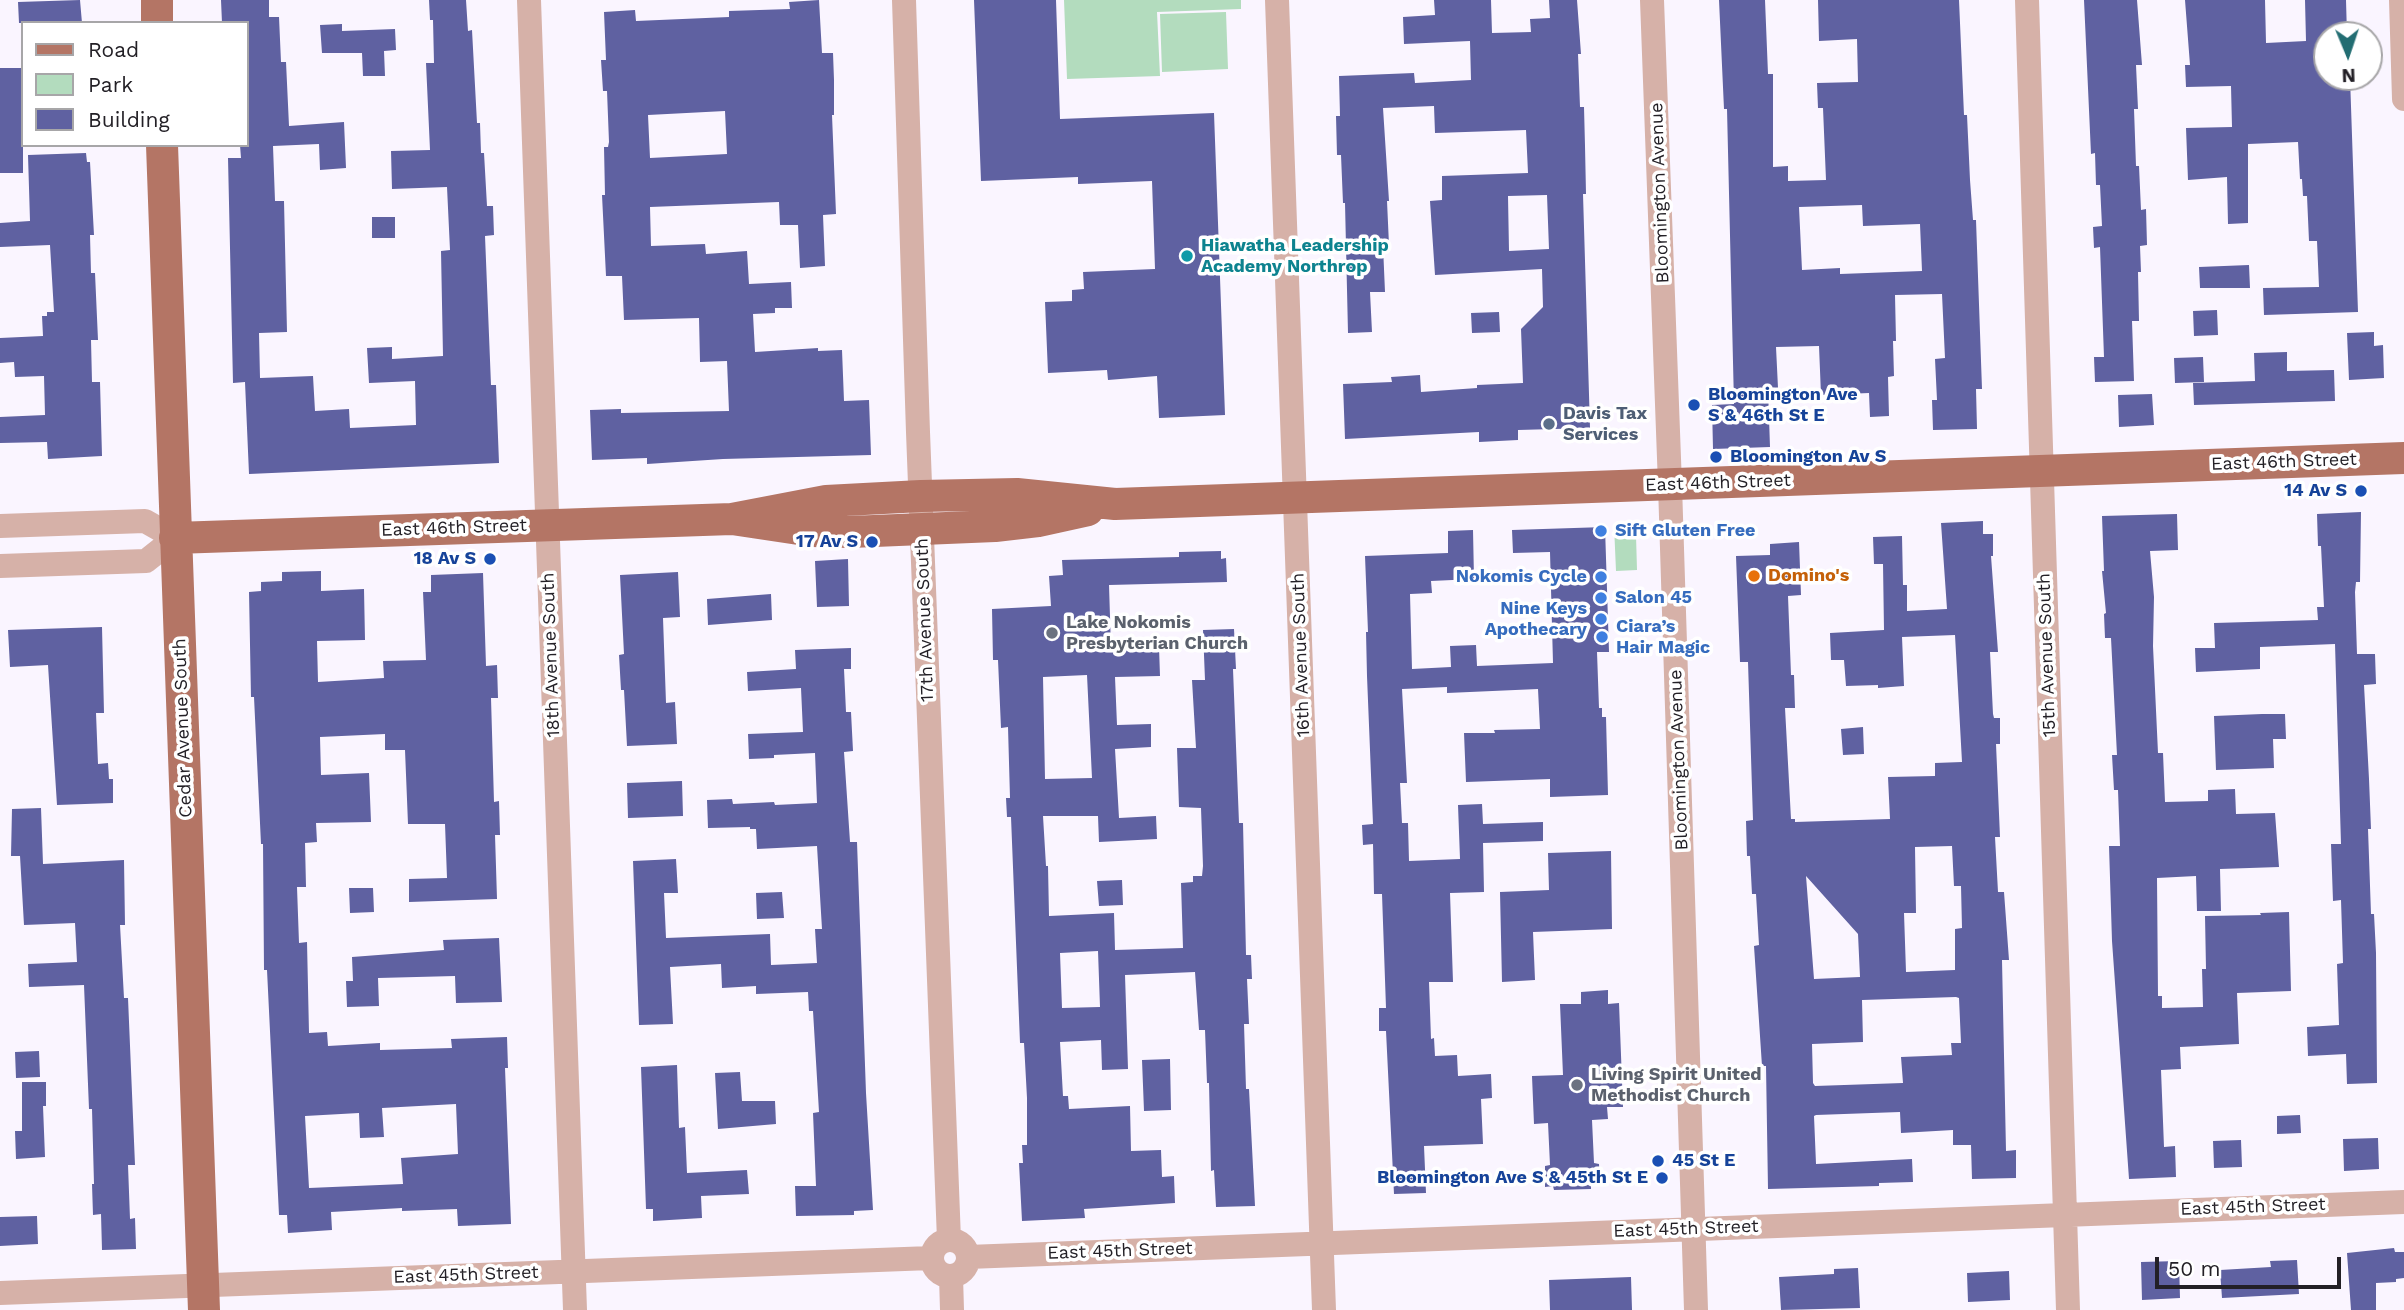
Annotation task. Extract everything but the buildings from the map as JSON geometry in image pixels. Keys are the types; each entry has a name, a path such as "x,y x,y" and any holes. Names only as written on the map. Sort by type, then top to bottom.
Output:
{"main road":[{"path":"157,0 158,21"},
{"name":"Cedar Avenue South","path":"162,147 204,1297"},
{"name":"East 46th Street","path":"732,519 826,500 921,496 1017,494 1115,505 2404,458"},
{"name":"East 46th Street","path":"176,538 732,519 825,531 922,529 1026,523 1115,505"}],"street":[{"name":"18th Avenue South","path":"529,0 575,1310"},
{"name":"17th Avenue South","path":"904,0 949,1240"},
{"name":"16th Avenue South","path":"1278,0 1324,1310"},
{"name":"Bloomington Avenue","path":"1652,0 1696,1310"},
{"name":"15th Avenue South","path":"2027,0 2068,1310"},
{"path":"2401,0 2404,100"},
{"path":"0,526 145,521 176,538 146,561 0,566"},
{"name":"East 45th Street","path":"968,1257 2404,1202"},
{"path":"949,1240 958,1241 965,1247 968,1257 961,1272 951,1276 941,1274 934,1268 931,1258 936,1245 949,1240"},
{"name":"East 45th Street","path":"0,1293 204,1297 573,1271 931,1258"},
{"path":"951,1276 952,1310"}],"green space":[{"path":"1064,0 1241,0 1241,9 1157,12 1160,76 1067,79"},
{"path":"1226,12 1228,69 1162,72 1160,14"},
{"path":"1614,525 1629,525 1636,535 1637,570 1616,571"}],"place":[{"name":"Hiawatha Leadership Academy Northrop","path":"1187,256"},
{"name":"Bloomington Ave S & 46th St E","path":"1694,405"},
{"name":"Davis Tax Services","path":"1549,424"},
{"name":"Bloomington Av S","path":"1716,457"},
{"name":"14 Av S","path":"2361,491"},
{"name":"Sift Gluten Free","path":"1601,531"},
{"name":"17 Av S","path":"872,542"},
{"name":"18 Av S","path":"490,559"},
{"name":"Domino's","path":"1754,576"},
{"name":"Nokomis Cycle","path":"1601,577"},
{"name":"Salon 45","path":"1601,598"},
{"name":"Nine Keys Apothecary","path":"1601,619"},
{"name":"Lake Nokomis Presbyterian Church","path":"1052,633"},
{"name":"Ciara’s Hair Magic","path":"1602,637"},
{"name":"Living Spirit United Methodist Church","path":"1577,1085"},
{"name":"45 St E","path":"1658,1161"},
{"name":"Bloomington Ave S & 45th St E","path":"1662,1178"}]}
